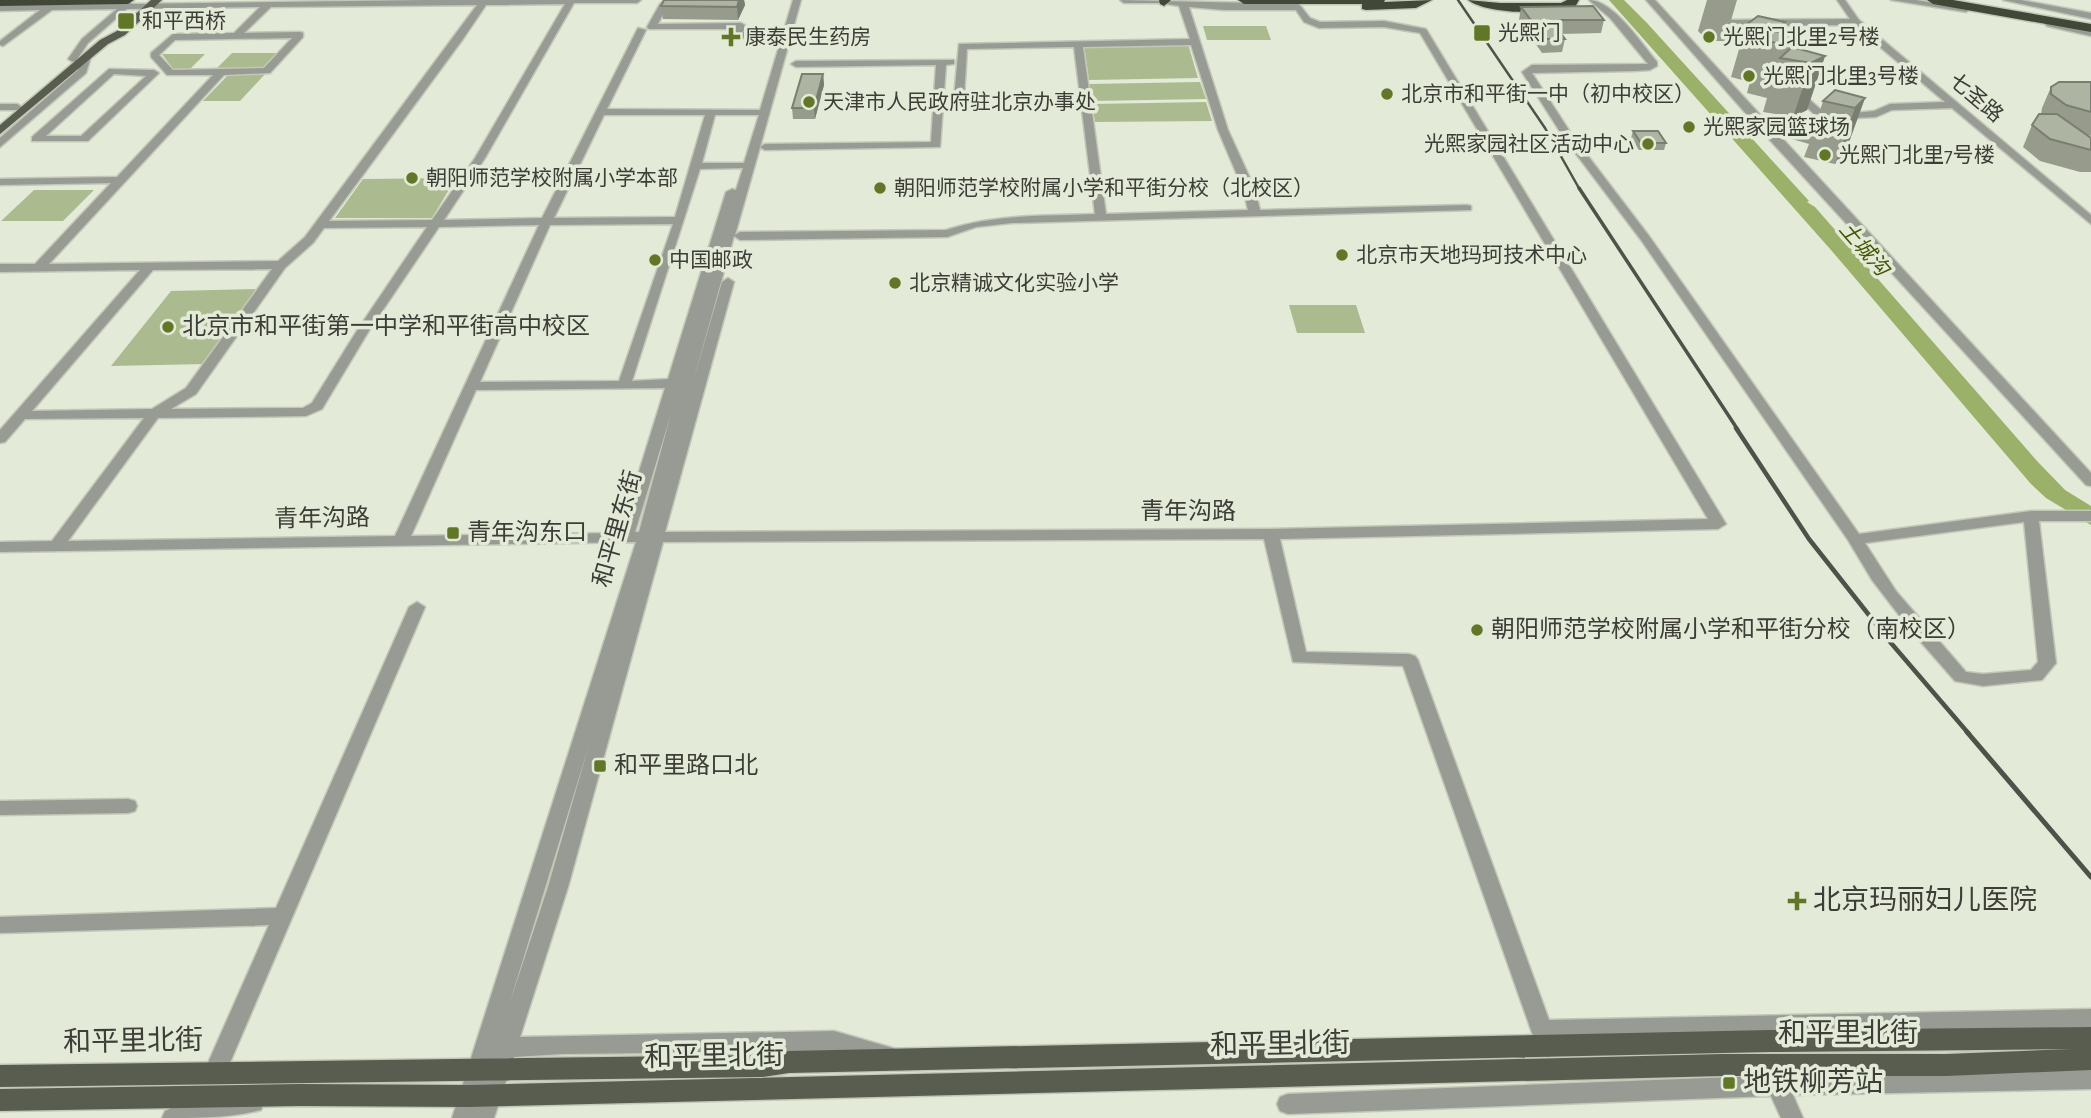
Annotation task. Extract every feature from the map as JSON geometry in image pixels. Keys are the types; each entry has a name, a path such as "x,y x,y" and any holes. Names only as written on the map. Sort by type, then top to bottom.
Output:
{"highway":[{"path":"1244,0 1379,0"},
{"path":"1299,6 1390,6 1416,4 1426,0"},
{"path":"1474,0 1500,8 1562,7 1570,6 1573,0"},
{"path":"1933,0 2091,24"},
{"path":"1975,0 2091,24"},
{"path":"0,2 133,2"}],"main road":[{"path":"0,131 44,93 133,2"},
{"path":"0,121 80,58 121,33 155,3"},
{"name":"和平里北街","path":"0,1076 215,1072 491,1059 763,1066 789,1062 1545,1038 1770,1041 2051,1029 2091,1038"},
{"name":"和平里北街","path":"0,1100 300,1095 476,1107 1723,1065 1946,1065 2087,1072"}],"street":[{"path":"0,8 50,8 133,2 268,4 637,0"},
{"name":"和平里东街","path":"643,537 680,383 797,0"},
{"name":"和平里东街","path":"476,1107 643,537 740,236 805,0"},
{"path":"1124,0 1299,6"},
{"path":"1584,0 1643,67"},
{"path":"1593,0 1613,16 1654,64 1643,67 1532,68 1527,72 1568,136 1645,238 1855,539 1869,568 1961,677 1983,680 2036,676 2047,663 2031,516"},
{"path":"1650,0 2091,482"},
{"name":"七圣路","path":"1841,0 1856,22 2091,221"},
{"path":"1895,0 2091,24"},
{"path":"2007,0 2091,24"},
{"path":"56,547 154,414 191,391 281,265 309,240 460,37 483,1"},
{"path":"20,415 306,412 317,406 363,329 480,158 571,1"},
{"path":"1181,2 1223,130 1249,188 1255,214"},
{"path":"236,36 268,4"},
{"path":"664,4 652,27 741,26 737,36 766,35"},
{"name":"青年沟路","path":"0,547 643,537 1271,534 1718,524 1462,91 1423,31 1384,24 1319,25 1307,20 1299,6"},
{"path":"3,43 50,8"},
{"path":"1766,59 1761,53 1750,50 1726,23 1856,22"},
{"path":"401,540 546,222 641,30"},
{"path":"300,36 267,71 221,72 170,73 154,55 173,37 300,36"},
{"path":"643,537 680,383 740,165 777,46 786,41"},
{"path":"959,98 962,46 1194,42"},
{"path":"1078,44 1101,217"},
{"path":"0,144 83,71 80,58"},
{"path":"765,147 936,145 941,62"},
{"path":"796,64 961,62"},
{"path":"44,93 88,93 112,71 154,73 84,139 36,139 88,93"},
{"path":"39,267 221,72"},
{"path":"1788,83 1824,118"},
{"path":"1760,123 1793,123 1868,115 1890,107 1955,106"},
{"path":"0,107 17,107"},
{"path":"601,112 757,112"},
{"path":"624,384 680,220 712,112"},
{"path":"694,166 740,165"},
{"path":"0,182 121,180"},
{"path":"740,236 947,233 974,224 1012,220 1467,208"},
{"path":"320,225 680,220"},
{"path":"0,268 281,265"},
{"path":"0,439 150,266"},
{"path":"471,386 680,383"},
{"path":"1855,539 2031,516 2091,516"},
{"path":"1271,534 1299,658 1409,660 1545,1038"},
{"path":"215,1072 280,916 416,607"},
{"path":"0,808 128,806"},
{"path":"0,925 280,916"},
{"path":"2087,1072 2051,1029 2091,1018"},
{"path":"1288,1104 2087,1072"},
{"path":"1779,1086 1792,1118"},
{"path":"173,1118 300,1095"}],"shaded area":[{"path":"1609,0 1624,0 1647,23 1809,201 1807,202 1815,207 2037,461 2065,490 2091,506 2091,525 2046,498 2031,484 1831,250"},
{"path":"1203,26 1266,26 1271,40 1207,40"},
{"path":"1188,44 1198,78 1089,80 1084,46"},
{"path":"232,53 277,53 262,69 216,69"},
{"path":"162,54 205,54 190,69 173,69"},
{"path":"229,74 265,74 240,101 203,101"},
{"path":"1200,82 1206,99 1092,101 1089,84"},
{"path":"1206,102 1212,121 1095,122 1092,104"},
{"path":"456,178 432,218 335,218 363,179"},
{"path":"34,190 94,190 63,221 1,221"},
{"path":"259,289 205,364 111,366 171,291"},
{"path":"1289,305 1356,305 1365,333 1297,333"}],"building":[{"path":"664,0 739,0 737,7 661,6"},
{"path":"1593,6 1604,20 1551,20 1565,39 1545,39 1521,7"},
{"path":"1758,16 1785,22 1774,31 1746,25"},
{"path":"1775,31 1803,38 1793,47 1763,40"},
{"path":"1792,47 1825,56 1811,63 1780,58"},
{"path":"802,74 823,74 814,108 792,108"},
{"path":"2059,82 2091,82 2091,112 2066,105 2051,94 2051,87"},
{"path":"1835,90 1865,98 1855,108 1823,101"},
{"path":"2039,114 2057,114 2091,138 2091,150 2050,139 2032,125"},
{"path":"1801,115 1817,120 1812,132 1789,126"},
{"path":"1633,131 1658,131 1666,143 1641,143"}],"railway":[{"path":"1458,0 1545,128 1580,190"},
{"path":"1579,188 1738,430"},
{"path":"1736,428 1809,539 1891,643 1969,734"},
{"path":"1967,732 2091,877"}],"place":[{"name":"和平西桥","path":"126,21"},
{"name":"光熙门","path":"1482,33"},
{"name":"康泰民生药房","path":"731,37"},
{"name":"光熙门北里2号楼","path":"1709,37"},
{"name":"光熙门北里3号楼","path":"1749,76"},
{"name":"北京市和平街一中（初中校区）","path":"1387,94"},
{"name":"天津市人民政府驻北京办事处","path":"809,102"},
{"name":"光熙家园篮球场","path":"1689,127"},
{"name":"光熙家园社区活动中心","path":"1648,144"},
{"name":"光熙门北里7号楼","path":"1825,155"},
{"name":"朝阳师范学校附属小学本部","path":"412,178"},
{"name":"朝阳师范学校附属小学和平街分校（北校区）","path":"880,188"},
{"name":"北京市天地玛珂技术中心","path":"1342,255"},
{"name":"中国邮政","path":"655,260"},
{"name":"北京精诚文化实验小学","path":"895,283"},
{"name":"北京市和平街第一中学和平街高中校区","path":"168,327"},
{"name":"青年沟东口","path":"453,533"},
{"name":"朝阳师范学校附属小学和平街分校（南校区）","path":"1477,630"},
{"name":"和平里路口北","path":"600,766"},
{"name":"北京玛丽妇儿医院","path":"1797,901"},
{"name":"地铁柳芳站","path":"1729,1083"}],"water label":[{"name":"土城沟","path":"1864,249"}]}
